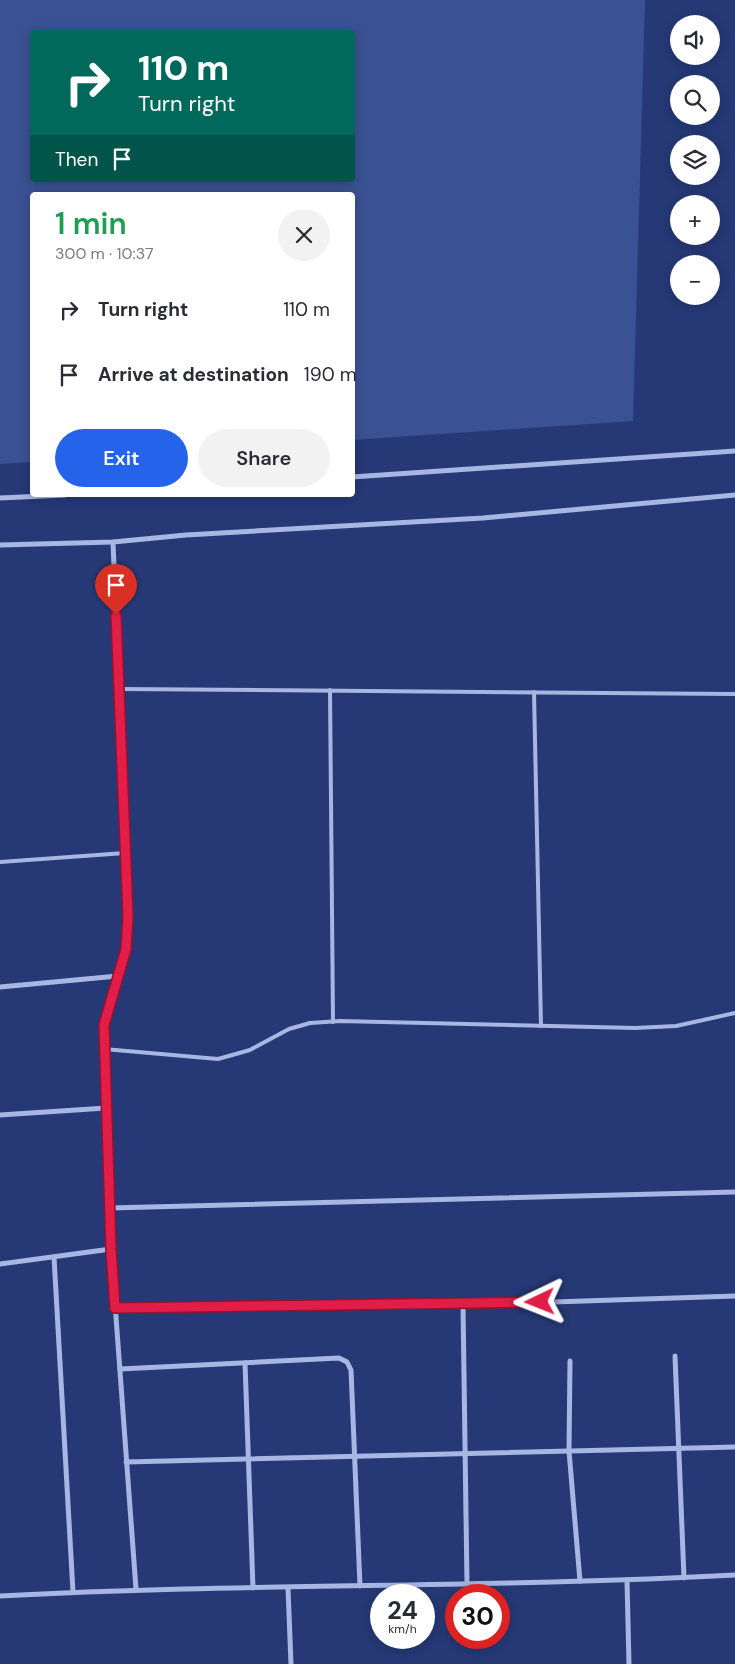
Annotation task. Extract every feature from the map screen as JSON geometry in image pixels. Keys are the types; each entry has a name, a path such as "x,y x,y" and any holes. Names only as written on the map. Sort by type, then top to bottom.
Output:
{"street":[{"path":"355,478 735,452"},
{"path":"0,545 113,542 196,534 483,518 735,496"},
{"path":"0,498 30,497"},
{"path":"113,542 127,924 126,949 104,1025 104,1049 111,1249 136,1589"},
{"path":"0,987 118,976"},
{"path":"0,1115 106,1108"},
{"path":"110,1208 735,1192"},
{"path":"0,1264 111,1249"},
{"path":"54,1257 73,1592"},
{"path":"115,1308 463,1305 735,1296"},
{"path":"463,1305 467,1584 735,1576"},
{"path":"675,1356 684,1578"},
{"path":"120,1369 339,1358 347,1362 351,1370 360,1586"},
{"path":"570,1361 569,1451 580,1581"},
{"path":"245,1363 253,1588"},
{"path":"126,1462 465,1452 735,1447"},
{"path":"628,1580 629,1664"},
{"path":"0,1596 136,1589 445,1584"},
{"path":"288,1588 291,1664"}],"lane":[{"path":"119,689 735,694"},
{"path":"330,690 332,1022"},
{"path":"534,692 541,1026"},
{"path":"0,862 125,853"},
{"path":"104,1049 218,1060 250,1050 289,1029 310,1023 635,1028 676,1026 735,1013"}],"shaded area":[{"path":"0,0 645,0 633,421 355,440 355,192 30,192 30,462 0,464"}],"route":[{"path":"116,615 128,916 126,949 104,1025 111,1249 115,1308 463,1305 540,1302"}]}
